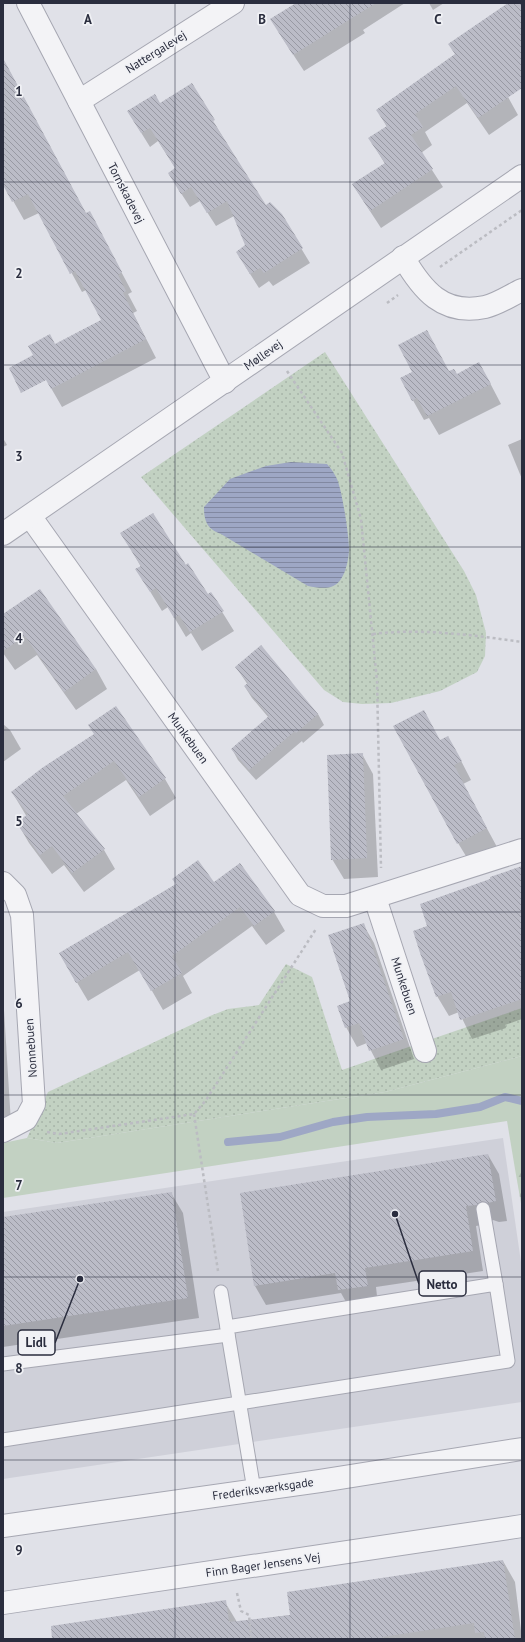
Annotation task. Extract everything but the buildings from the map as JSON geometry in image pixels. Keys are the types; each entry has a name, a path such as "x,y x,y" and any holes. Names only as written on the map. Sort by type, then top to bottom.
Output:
{"street":[{"name":"Tornskadevej","path":"28,3 225,382"},
{"name":"Nattergalevej","path":"79,101 233,3"},
{"name":"Møllevej","path":"3,534 522,176"},
{"path":"403,258 417,282 438,301 460,308 486,307 522,290"},
{"name":"Munkebuen","path":"30,516 300,895 323,906 346,906 379,897 522,850"},
{"name":"Nonnebuen","path":"3,883 14,895 22,914 34,1104 26,1119"},
{"name":"Munkebuen","path":"379,897 425,1050"},
{"path":"3,1131 26,1119"},
{"name":"Frederiksværksgade","path":"3,1526 254,1490 522,1449"},
{"name":"Finn Bager Jensens Vej","path":"3,1603 522,1526"}],"lane":[{"path":"3,1440 508,1362 483,1209"},
{"path":"3,1364 227,1331 496,1284"},
{"path":"221,1292 254,1490"}],"path":[{"path":"287,371 342,453 361,519 378,681 379,897"},
{"path":"373,634 403,631 460,634 522,642"},
{"path":"26,1119 38,1131 59,1134 194,1114 206,1100 318,925 323,906"},
{"path":"194,1114 221,1292"},
{"path":"234,1569 239,1606 241,1611 249,1615 251,1639"}],"shaded area":[{"path":"503,1138 522,1269 522,1402 3,1479 3,1212"}],"green space":[{"path":"325,352 464,571 476,595 486,633 485,656 477,672 440,691 391,703 362,704 343,702 324,690 141,477"},
{"path":"286,964 312,977 342,1070 522,1008 522,1056 385,1092 57,1143 27,1138 48,1092 210,1016 228,1009 259,1005"},
{"path":"522,1056 522,1169 515,1169 507,1121 3,1198 3,1143 27,1138 57,1143 385,1092"},
{"path":"515,1169 522,1169 522,1209"}],"water":[{"path":"291,462 327,464 338,482 346,517 349,553 343,576 338,583 330,587 321,588 308,586 212,530 207,524 204,507 230,479 266,466"}],"waterway":[{"path":"228,1142 280,1137 333,1122 367,1117 436,1114 480,1107 505,1097 522,1101"}],"place":[{"name":"Netto","path":"395,1214"},
{"name":"Lidl","path":"80,1279"}]}
